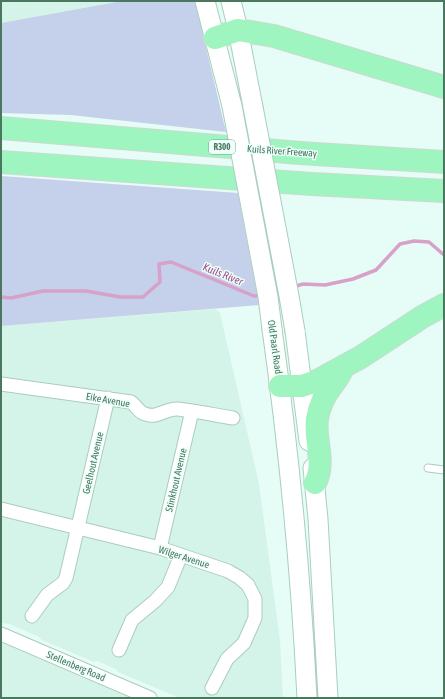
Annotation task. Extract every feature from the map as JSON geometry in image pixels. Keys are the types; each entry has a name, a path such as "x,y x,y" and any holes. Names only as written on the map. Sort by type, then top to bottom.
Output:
{"highway":[{"path":"215,38 238,30 274,36 444,87"},
{"name":"Kuils River Freeway","path":"1,128 292,152 444,162"},
{"path":"1,162 312,184 444,191"},
{"path":"280,386 302,386 319,380 343,368 422,317 444,305"},
{"path":"314,483 318,478 320,464 317,428 319,411 325,395 340,375 343,368"}],"main road":[{"name":"Old Paarl Road","path":"205,1 232,106 268,297 280,386 294,515 307,698"},
{"path":"231,1 238,30 288,288 295,332 318,519 328,698"}],"street":[{"name":"Eike Avenue","path":"1,384 108,398 132,403 141,412 151,416 176,409 233,418"},
{"name":"Geelhout Avenue","path":"32,616 49,593 65,581 108,398"},
{"name":"Stinkhout Avenue","path":"160,548 192,411"},
{"name":"Wilger Avenue","path":"1,509 160,548 228,571 240,578 248,585 255,599 255,618 241,646 227,659 212,688"},
{"path":"119,650 132,620 155,601 168,587 181,555"},
{"name":"Stellenberg Road","path":"1,634 150,698"}],"lane":[{"path":"428,468 444,470"}],"shaded area":[{"path":"1,1 122,1 1,23"},
{"path":"122,1 195,1 226,132 71,115 1,113 1,23"},
{"path":"1,176 238,193 259,305 1,326"},
{"path":"216,309 220,313 259,484 280,640 283,698 180,698 118,672 116,669 97,661 94,662 42,640 39,637 10,624 1,623 1,326"},
{"path":"1,635 148,698 1,698"}],"waterway":[{"name":"Kuils River","path":"293,287 303,284 325,285 353,279 376,270 400,244 414,241 429,242 444,255"},
{"name":"Kuils River","path":"1,297 11,298 43,291 86,291 120,297 143,297 160,282 159,264 171,262 254,296 261,295"}]}
